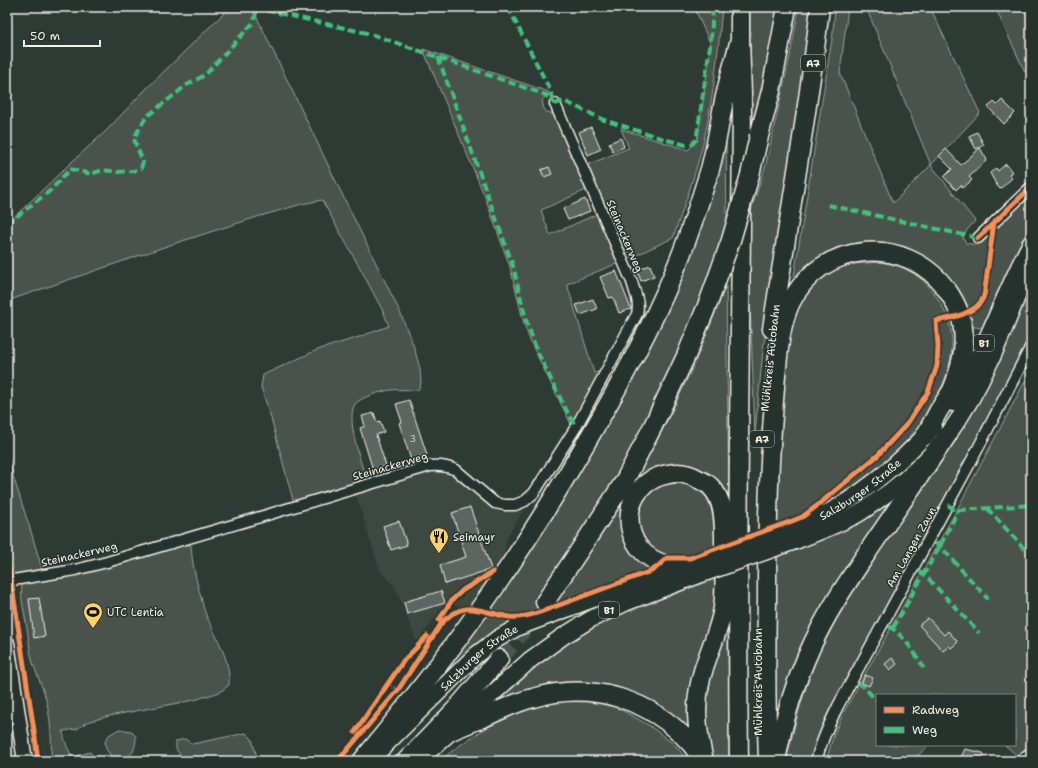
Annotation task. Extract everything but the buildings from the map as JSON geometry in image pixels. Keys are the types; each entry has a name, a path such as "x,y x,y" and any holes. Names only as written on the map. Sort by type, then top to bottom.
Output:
{"highway":[{"name":"Mühlkreis Autobahn","path":"739,761 738,536 742,125 740,7"},
{"path":"545,602 624,482 663,405 709,302 731,240 750,175 771,91 787,7"},
{"name":"Mühlkreis Autobahn","path":"759,761 758,547 762,433 772,328 806,112 820,7"},
{"path":"362,761 409,704 486,600 533,530 571,469 630,364 663,299 694,217 710,168 726,93 740,40"},
{"path":"768,761 767,520 771,438 778,348 786,314 795,294 800,285 815,270 824,264 848,254 863,251 878,251 905,257 918,263 940,281 952,297 958,308 963,329 963,349 961,361 951,390 937,412 925,436"},
{"path":"776,761 783,725 792,693 822,624 863,560 948,434"},
{"path":"695,568 661,564 644,554 631,533 629,517 635,498 640,490 655,478 666,474 685,474 695,477 710,486 716,494 721,507 724,522 723,607 719,625 700,682 698,696 697,725 703,761"},
{"path":"406,761 455,710 499,659"},
{"path":"451,730 533,697 577,691 597,692 639,704 658,715 677,730 692,745 703,761"}],"main road":[{"name":"Salzburger Straße","path":"795,535 818,518 854,497 884,475 925,436 943,416 960,391 978,357 1018,266 1031,243"},
{"name":"Salzburger Straße","path":"369,761 476,655 508,632 594,599 795,535 824,530 857,514 900,484 922,463 948,434 969,403 982,378 1031,260"},
{"name":"Salzburger Straße","path":"418,761 530,660 562,636 591,619 695,568"},
{"path":"7,643 25,761"}],"street":[{"name":"Steinackerweg","path":"7,581 75,570 107,562 430,466 448,466 456,470 495,503 515,505 534,493 576,427 637,314 638,307 638,301 632,282 555,104"},
{"path":"978,238 1031,187"},
{"name":"Am Langen Zaun","path":"816,761 820,746 838,706 974,456 1031,346"},
{"path":"1020,761 1031,752"}],"path":[{"path":"384,690 392,678"},
{"path":"388,684 400,688 393,696"}],"shaded area":[{"path":"233,7 252,7 400,312 414,347 420,369 421,384 418,390 394,390 378,393 359,401 353,409 352,418 355,440 366,480 294,504 271,418 261,387 263,375 317,350 389,326 384,313 322,200 257,217 7,301 7,224 106,131 142,93 227,10"},
{"path":"694,7 722,7 715,78 702,148 673,238 628,259 587,165 629,148 621,129 688,150 697,141 711,45"},
{"path":"750,7 782,7 754,130 750,128"},
{"path":"799,7 813,7 763,350 755,433 747,223 766,164 790,56"},
{"path":"835,7 848,7 840,73 893,203 931,165 975,221 967,230 963,238 966,243 976,245 983,241 1031,194 1031,226 993,301 982,328 968,326 964,310 888,247 799,278 794,276 833,33"},
{"path":"866,7 930,7 980,113 931,165"},
{"path":"995,7 1031,7 1031,73 1028,69 1025,72"},
{"path":"423,49 550,93 542,101 544,109 558,120 586,190 541,210 550,235 597,214 618,263 567,284 594,373 602,371 571,424 531,343 524,324 510,267 485,197"},
{"path":"726,130 727,235 699,307 625,466 584,535 528,615 492,638 407,717 636,368"},
{"path":"882,262 906,269 924,281 933,291 944,310 951,335 950,361 942,387 928,412 911,436 870,476 828,505 809,514 777,525 776,460 788,342 798,306 816,282 836,269 853,264"},
{"path":"1031,280 1031,334 991,413 844,682 822,726 811,761 786,761 807,683 825,639"},
{"path":"726,284 729,506 712,477 696,467 676,464 651,470 631,488 624,512 650,567 647,571 545,609 576,572 607,527 646,460 682,391 698,356"},
{"path":"1031,370 1031,761 1023,761 1006,746 1016,746 1016,694 876,694 876,746 929,746 911,761 826,761 834,734 845,710 955,513"},
{"path":"7,450 14,479 42,569 14,574 7,527"},
{"name":"Seimayr","path":"427,470 449,471 471,487 490,506 498,508 532,499 507,537 503,560 467,611 456,605 448,604 443,606 417,643 395,586 380,571 355,492"},
{"path":"670,483 691,484 704,492 713,502 719,545 691,555 672,556 656,551 645,540 639,525 639,511 642,502 646,495 652,490"},
{"path":"903,490 856,561 775,736 775,557"},
{"path":"181,545 191,545 194,571 202,604 228,667 229,685 220,692 194,700 109,716 87,722 77,729 63,731 66,744 73,757 90,752 97,761 51,761 51,732 47,703 32,658 22,599 22,584 26,581"},
{"path":"718,577 719,589 694,739 606,688 469,720 572,636 617,613"},
{"path":"728,609 729,761 710,761 704,734 706,684"},
{"path":"569,700 596,702 618,708 650,726 676,746 688,761 440,761 475,735 516,713 542,704"},
{"path":"119,729 131,731 136,737 133,752 127,757 123,758 112,757 106,749 105,741 109,735"},
{"path":"246,733 252,739 258,761 177,761 180,755 176,749 176,741 185,739 192,744"}],"tunnel":[{"path":"499,659 545,602"}],"marked path":[{"path":"7,224 51,190 70,169 91,174 103,170 118,172 134,171 141,168 143,162 134,138 146,117 187,85 205,75 253,23 256,7 371,34 546,95 555,104"},
{"path":"508,7 550,90 554,102"},
{"path":"555,104 564,101 604,120 664,139 686,145 692,144 696,140 697,135 711,39 713,7"},
{"path":"438,57 513,266 526,320 537,351 576,427"},
{"path":"828,205 978,238"},
{"path":"948,505 954,509 961,510 1031,505"},
{"path":"987,508 1031,556"},
{"path":"893,628 940,546 959,509"},
{"path":"935,543 940,546 988,599"},
{"path":"919,571 926,576 979,633"},
{"path":"889,626 904,640 924,668"},
{"path":"858,683 862,685 876,700"},
{"path":"7,726 12,761"}],"cycle path":[{"path":"978,238 1031,187"},
{"path":"337,761 398,690 441,624 458,611 474,609 510,617 522,617 535,614 651,571 667,558 690,558 792,521 802,517 818,505 877,456 907,424 928,392 937,366 938,346 936,321 956,317 969,312 975,308 983,298 994,222"},
{"path":"7,554 38,761"},
{"path":"439,620 452,600 463,590 493,572"},
{"path":"355,732 404,660 427,636"}],"place":[{"name":"Seimayr","path":"439,554"},
{"name":"UTC Lentia","path":"93,629"}]}
